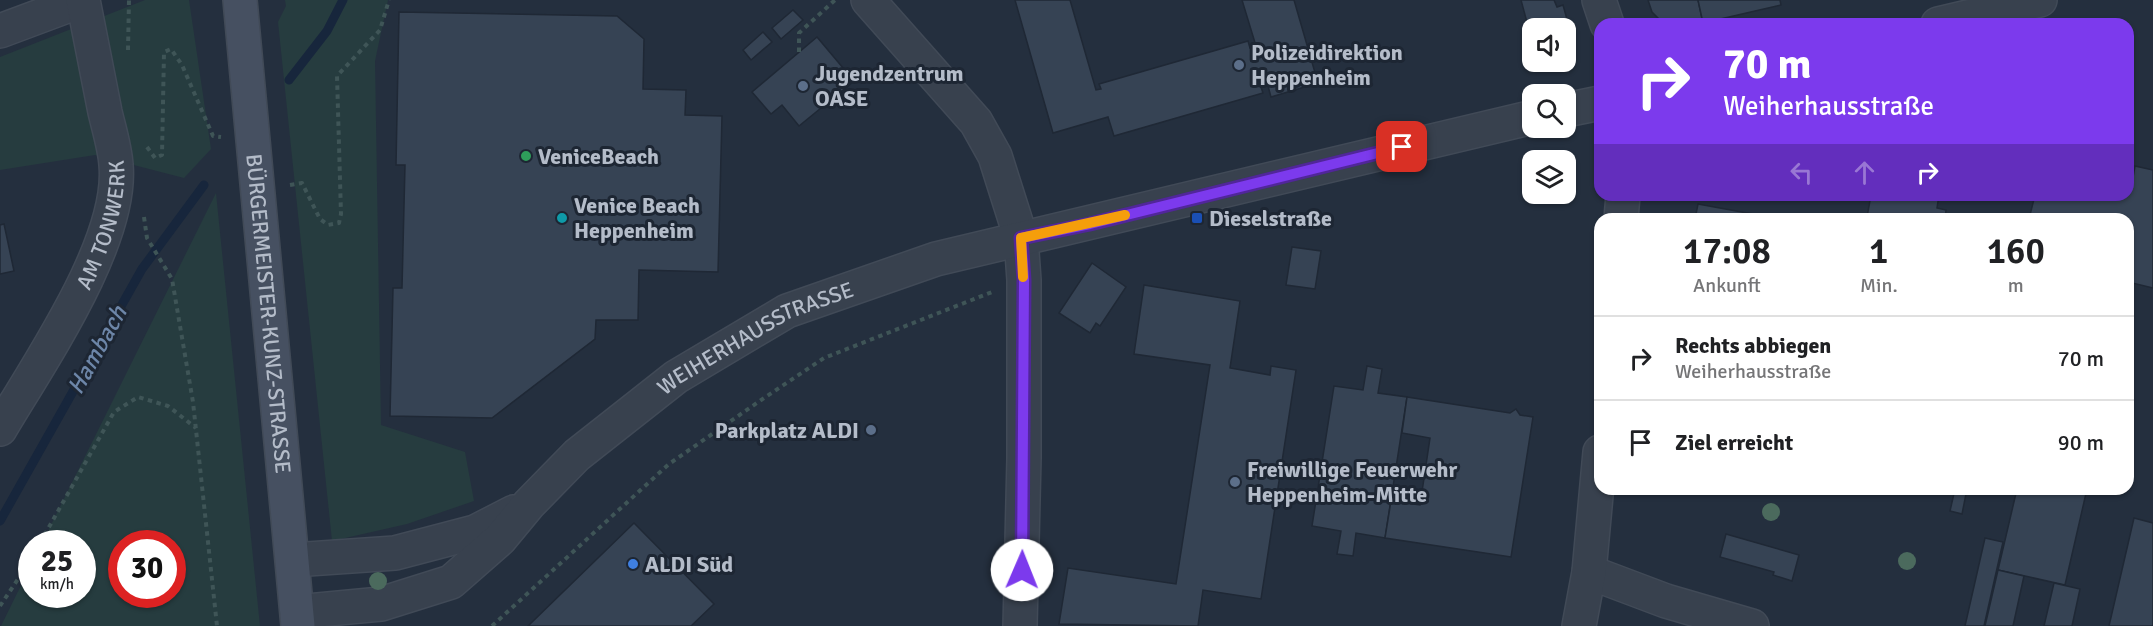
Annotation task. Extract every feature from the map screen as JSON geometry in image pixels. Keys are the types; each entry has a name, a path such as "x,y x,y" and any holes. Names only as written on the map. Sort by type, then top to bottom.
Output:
{"street":[{"name":"AM TONWERK","path":"0,32 83,0 116,166 115,195 109,226 96,257 61,326 0,429"},
{"path":"868,0 976,122 995,156 1021,238 1024,280 1020,626"},
{"path":"1599,0 1605,18"},
{"path":"1964,18 2040,0"},
{"name":"BÜRGERMEISTER-KUNZ-STRASSE","path":"241,8 298,619"},
{"path":"1576,108 1594,104"},
{"name":"WEIHERHAUSSTRASSE","path":"298,619 381,604 451,582 500,539 529,504 577,455 676,376 787,311 936,259 1522,120"},
{"path":"1579,626 1589,572 1596,495"},
{"name":"WEIHERHAUSSTRASSE","path":"293,560 395,553 476,532 529,504"},
{"path":"1589,572 1666,602 1752,626"}],"path":[{"path":"127,58 129,0"},
{"path":"288,185 302,183 320,219 328,225 339,223 342,214 338,76 380,30 389,0"},
{"path":"799,52 799,33 835,0"},
{"path":"144,136 147,147 155,158 162,155 164,52 171,49 182,65 213,136 224,138"},
{"path":"147,238 172,279 196,428 217,626"},
{"path":"492,626 669,465 824,358 1024,280"},
{"path":"47,530 114,412 138,397 168,406 196,428"},
{"path":"0,606 18,579"}],"green space":[{"path":"145,0 189,0 211,149 184,178 95,155 0,170 0,57"},
{"path":"285,0 388,0 375,61 381,425 465,452 474,501 407,524 332,541 278,22 286,6"},
{"path":"216,193 260,626 1,626 18,591 18,608 96,608 96,530 48,530"}],"building":[{"name":"Polizeidirektion Heppenheim","path":"1015,0 1070,0 1096,90 1101,89 1099,84 1248,41 1250,48 1256,46 1242,0 1294,0 1318,83 1271,97 1268,86 1261,87 1263,93 1114,136 1108,117 1053,133"},
{"path":"1521,0 1554,0 1557,7 1563,5 1567,18 1526,18"},
{"path":"1648,0 1698,0 1702,18 1658,18 1652,12"},
{"path":"1698,0 1780,0 1781,5 1725,18 1702,18"},
{"path":"793,10 803,20 781,39 772,28"},
{"name":"Venice Beach Heppenheim","path":"399,12 617,16 644,39 643,89 686,90 685,115 722,116 718,272 639,270 638,320 596,320 595,339 492,418 390,416 393,288 402,288 405,165 396,165"},
{"path":"763,32 772,42 751,60 743,50"},
{"name":"Jugendzentrum OASE","path":"817,37 854,81 799,126 782,105 771,114 752,92"},
{"path":"2135,166 2153,170 2153,288 2134,283 2134,213 2030,213 2034,201 2134,201"},
{"path":"1870,201 1938,201 1937,208 1946,210 1946,213 1868,213"},
{"path":"1698,204 1747,213 1696,213"},
{"path":"4,224 14,271 0,274 0,225"},
{"path":"1292,247 1321,251 1315,289 1286,285"},
{"path":"1092,263 1126,287 1100,326 1096,323 1090,333 1059,313"},
{"name":"Freiwillige Feuerwehr Heppenheim-Mitte","path":"1144,285 1240,301 1230,368 1270,375 1271,366 1296,370 1261,599 1203,590 1198,626 1059,624 1068,568 1176,584 1210,365 1134,354"},
{"path":"1367,366 1382,369 1378,393 1407,397 1385,538 1356,533 1353,556 1337,554 1341,531 1312,526 1334,386 1363,390"},
{"path":"1407,397 1510,413 1516,409 1520,415 1533,417 1511,557 1385,538 1391,501 1420,505 1430,438 1402,433"},
{"path":"1954,495 1966,495 1962,514 1950,511"},
{"path":"2016,495 2086,495 2065,585 1998,570"},
{"path":"2134,518 2153,523 2153,626 2109,626"},
{"name":"ALDI Süd","path":"634,523 714,604 691,626 528,626"},
{"path":"1726,534 1799,555 1792,581 1773,575 1774,572 1720,557"},
{"path":"1985,538 2003,542 1984,626 1965,626"},
{"path":"1998,570 2024,576 2013,626 1985,626"},
{"path":"2054,583 2080,589 2072,626 2044,626"}],"waterway":[{"name":"Hambach","path":"289,80 327,31 343,0"},
{"name":"Hambach","path":"0,521 142,269 204,185"}],"slow traffic":[{"path":"1023,277 1021,238 1125,215"}],"place":[{"name":"Polizeidirektion Heppenheim","path":"1239,65"},
{"name":"Jugendzentrum OASE","path":"803,86"},
{"name":"VeniceBeach","path":"526,156"},
{"name":"Venice Beach Heppenheim","path":"562,218"},
{"name":"Dieselstraße","path":"1197,218"},
{"name":"Parkplatz ALDI","path":"871,430"},
{"name":"Freiwillige Feuerwehr Heppenheim-Mitte","path":"1235,482"},
{"name":"ALDI Süd","path":"633,564"}],"route":[{"path":"1022,570 1024,280 1021,238 1090,224 1402,147"}]}
